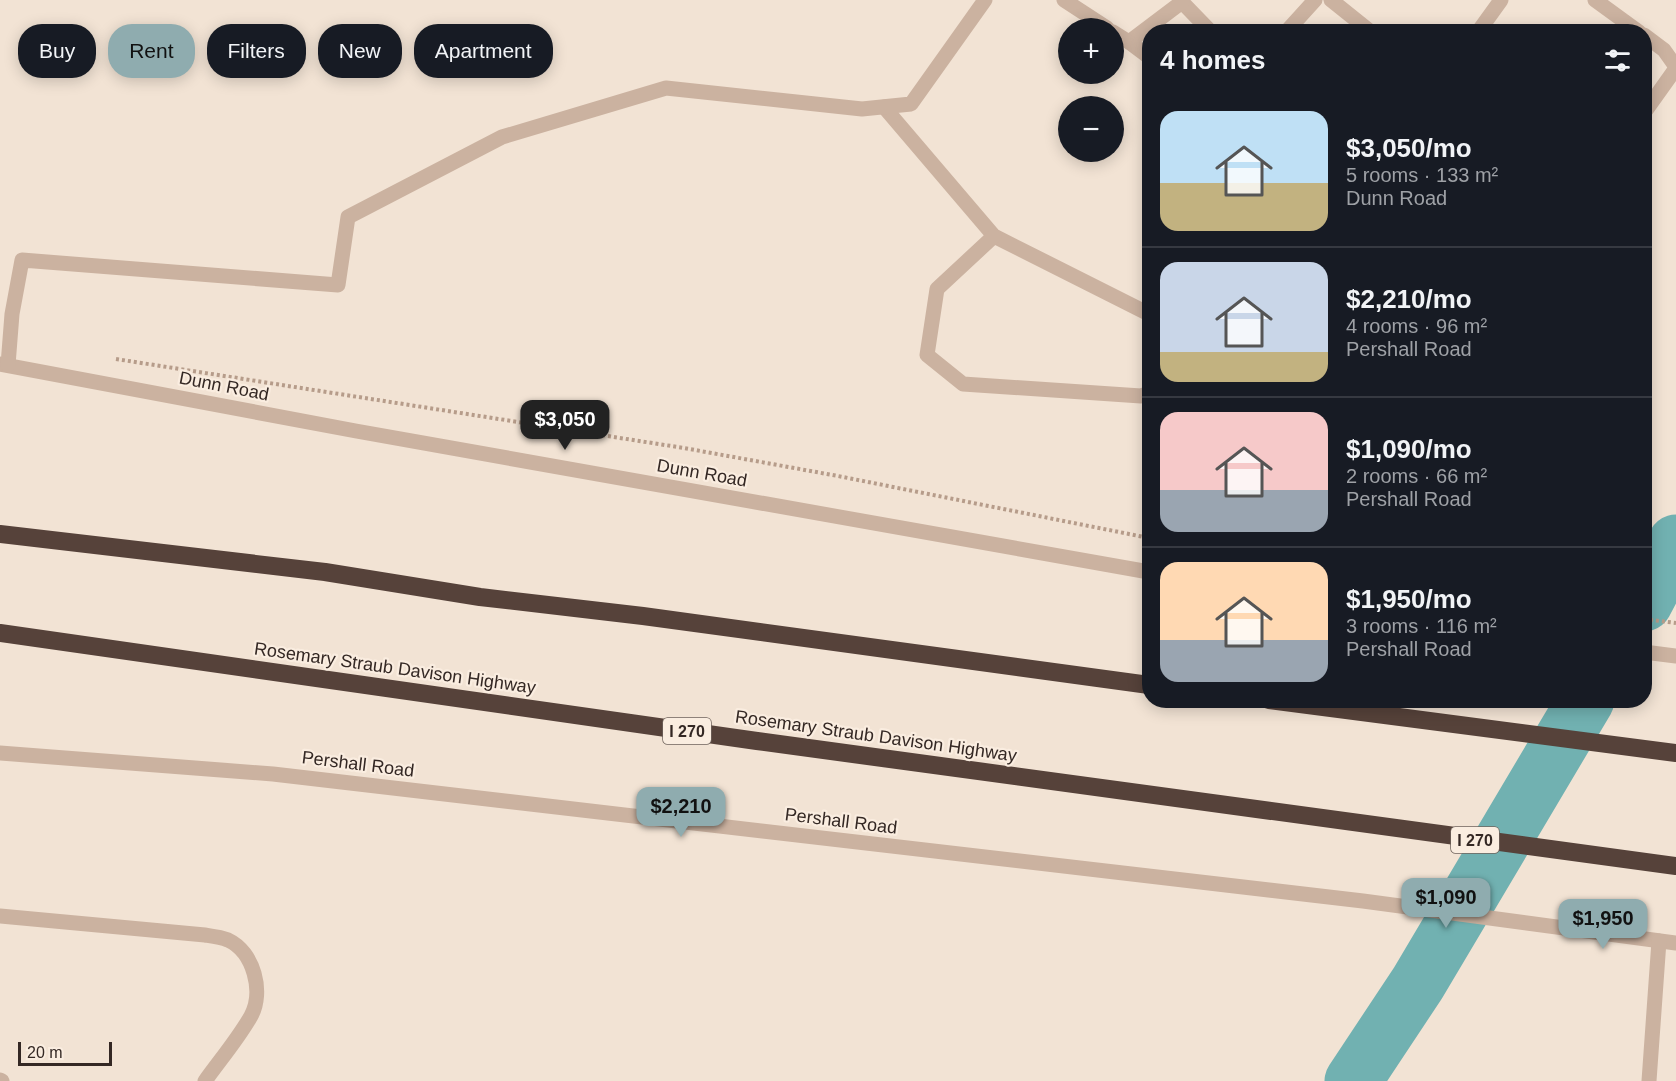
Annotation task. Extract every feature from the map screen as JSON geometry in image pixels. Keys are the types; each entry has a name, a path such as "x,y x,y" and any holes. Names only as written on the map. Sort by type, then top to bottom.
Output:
{"highway":[{"path":"0,534 325,572 480,597 643,616 1142,684"},
{"name":"Rosemary Straub Davison Highway","path":"0,633 1375,827 1676,866"},
{"path":"1330,708 1676,753"}],"street":[{"path":"4,364 22,260 338,285 348,217 502,137 666,88 862,110 911,104 985,0"},
{"path":"1064,0 1092,18"},
{"path":"1293,24 1315,0"},
{"path":"1331,0 1361,24"},
{"path":"1484,24 1501,0"},
{"path":"1595,0 1628,24"},
{"path":"1152,24 1181,1 1203,24"},
{"path":"1129,42 1142,32"},
{"path":"1124,39 1142,52"},
{"path":"1652,41 1664,50 1676,68 1652,102"},
{"path":"884,107 994,236 1142,310"},
{"path":"994,236 937,289 927,355 963,384 1142,396"},
{"name":"Dunn Road","path":"4,364 356,431 1142,571"},
{"path":"1652,653 1676,656"},
{"name":"Pershall Road","path":"0,753 273,774 1363,901 1676,943"},
{"path":"0,916 205,935 228,939 245,952 253,971 256,993 252,1014 205,1081"},
{"path":"1649,1081 1659,941"}],"path":[{"path":"114,359 684,448 914,490 1142,537"},
{"path":"1652,620 1676,623"}],"waterway":[{"path":"1652,588 1676,543"},
{"path":"1353,1081 1418,983 1581,708"}]}
